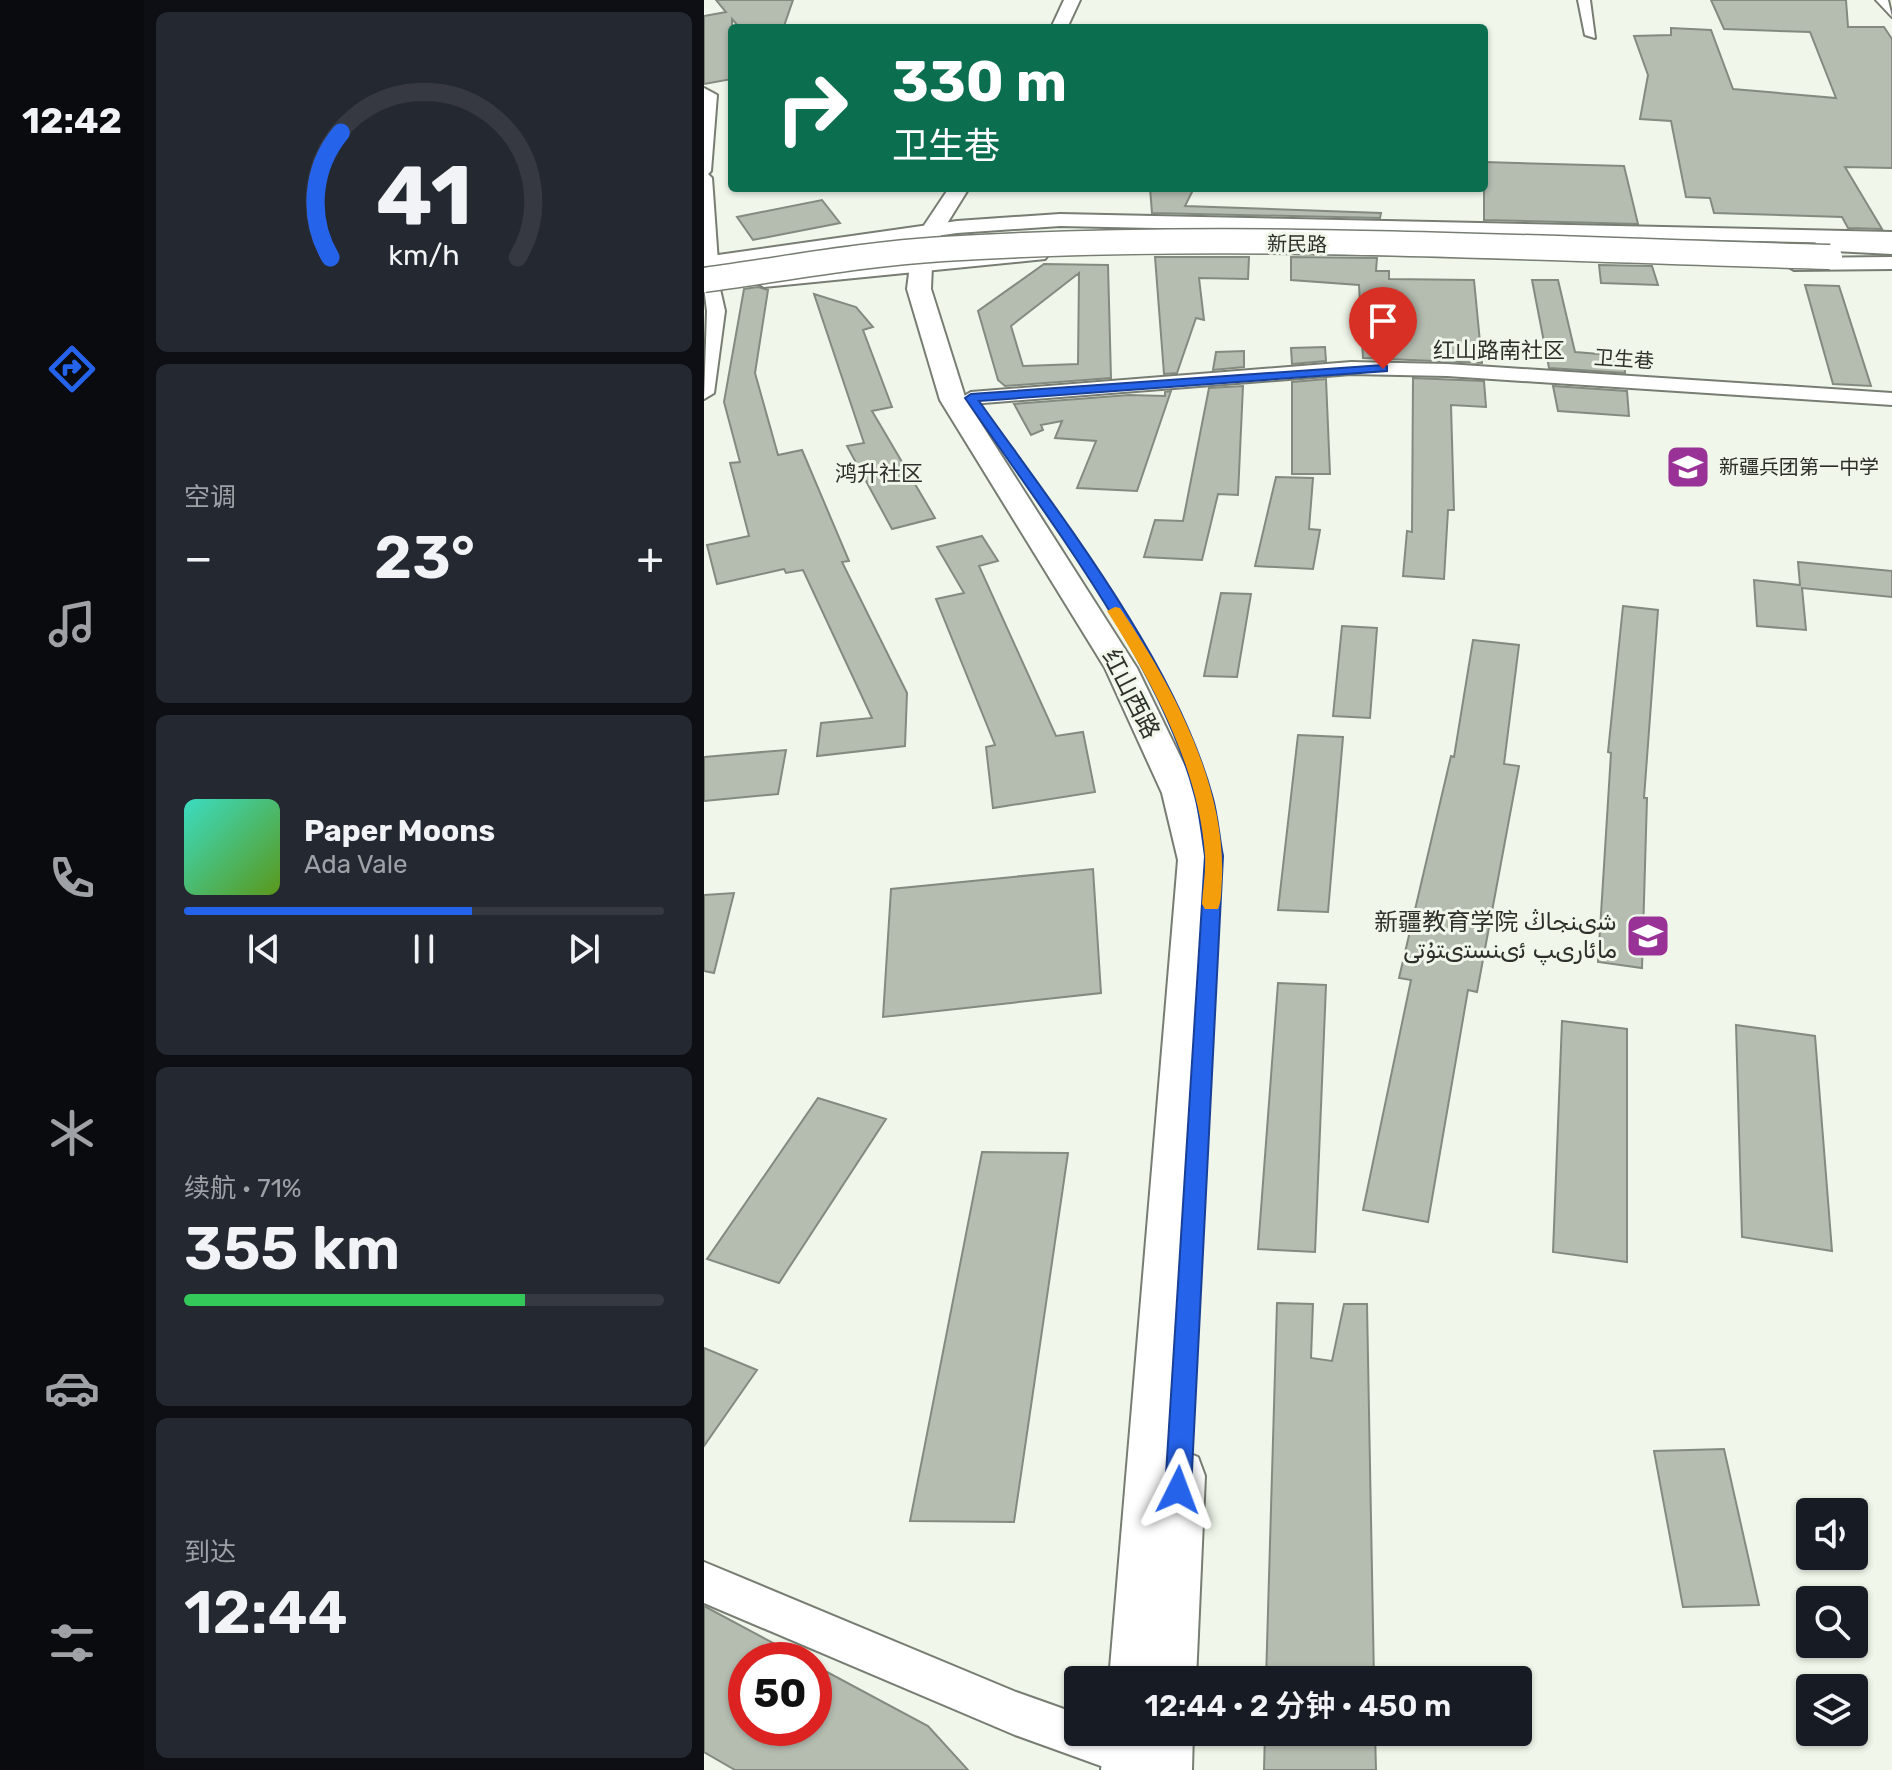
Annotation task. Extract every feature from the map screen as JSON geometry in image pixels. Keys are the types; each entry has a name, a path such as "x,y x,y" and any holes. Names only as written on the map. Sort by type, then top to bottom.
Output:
{"main road":[{"path":"1061,24 1072,0"},
{"path":"1077,24 1086,0"},
{"path":"939,246 958,192"},
{"path":"939,246 977,192"},
{"name":"新民路","path":"706,276 940,249 1099,242 1826,251 1892,247"},
{"name":"红山西路","path":"939,246 942,287 971,398 1064,531 1145,659 1184,742 1204,796 1214,856 1168,1666"},
{"name":"红山西路","path":"939,246 919,289 953,400 1121,668 1180,793 1197,860 1139,1666"},
{"name":"新民路","path":"1826,251 1892,261"}],"street":[{"path":"1584,0 1591,35"},
{"path":"1882,0 1892,13"},
{"path":"704,92 710,95 704,171"},
{"path":"704,178 706,276 716,311 704,393"},
{"path":"706,276 939,246 1060,220 1892,238"},
{"path":"706,276 939,246 1076,252 1892,261"},
{"name":"卫生巷","path":"971,398 1351,368 1447,370 1892,399"},
{"path":"704,1582 1015,1713 1148,1754"}],"building":[{"path":"716,0 793,0 785,24 736,24 732,19 732,24 728,24 728,80 704,84 704,16 726,12"},
{"path":"1711,0 1846,0 1848,27 1884,27 1892,39 1892,168 1845,167 1882,229 1848,228 1842,217 1714,213 1710,198 1686,197 1671,121 1640,119 1648,75 1634,36 1671,35 1671,28 1711,30 1733,89 1836,98 1810,32 1724,29"},
{"path":"1488,162 1624,166 1638,224 1484,220"},
{"path":"1150,192 1192,192 1185,206 1381,213 1380,218 1152,213"},
{"path":"822,200 840,223 753,240 737,217"},
{"path":"1155,257 1249,257 1248,279 1199,278 1204,320 1196,318 1177,373 1164,374"},
{"path":"1291,257 1377,258 1376,271 1389,271 1389,279 1474,280 1482,363 1363,358 1359,285 1291,280"},
{"path":"1044,264 1108,265 1111,378 1005,386 998,380 978,311","holes":["1079,273 1078,364 1023,366 1011,326"]},
{"path":"1599,265 1652,266 1658,285 1601,283"},
{"path":"1532,280 1558,280 1575,352 1624,356 1625,373 1549,368"},
{"path":"1805,285 1839,286 1871,386 1833,384"},
{"path":"758,287 768,290 755,373 778,455 802,450 849,561 842,562 907,693 905,746 817,756 821,723 872,718 803,570 786,573 784,569 717,584 707,545 749,536 730,463 740,462 724,402 744,289"},
{"path":"814,294 856,307 873,327 863,330 892,407 872,411 935,518 892,529 847,446 864,443"},
{"path":"1325,347 1326,361 1292,364 1291,348"},
{"path":"1244,351 1244,367 1213,370 1216,352"},
{"path":"1413,378 1484,381 1486,407 1451,405 1454,510 1448,510 1444,579 1403,576 1407,531 1412,532"},
{"path":"1326,379 1330,474 1292,474 1292,382"},
{"path":"1243,386 1238,495 1218,494 1202,560 1144,557 1155,520 1183,521 1209,388"},
{"path":"1553,386 1627,391 1629,416 1558,411"},
{"path":"1171,391 1137,491 1077,488 1096,441 1055,438 1062,421 1041,425 1043,430 1031,435 1014,404 1129,395 1165,396 1165,392"},
{"path":"1276,477 1313,478 1309,529 1320,530 1313,569 1255,566"},
{"path":"982,536 998,561 979,566 1056,736 1083,732 1095,792 993,808 986,747 995,745 936,599 964,593 937,547"},
{"path":"1798,562 1892,571 1892,597 1802,588 1806,630 1757,626 1754,580 1800,585"},
{"path":"1221,593 1251,594 1237,677 1204,676"},
{"path":"1623,606 1658,610 1644,798 1647,798 1642,968 1598,962 1611,753 1608,752"},
{"path":"1342,626 1377,628 1370,718 1333,716"},
{"path":"1473,640 1519,645 1504,764 1519,766 1477,992 1468,990 1428,1222 1363,1210 1411,980 1399,978 1451,756 1454,757"},
{"path":"1298,735 1343,737 1328,912 1278,910"},
{"path":"786,750 778,794 704,801 704,757"},
{"path":"1093,869 1101,993 883,1017 891,889"},
{"path":"734,893 714,973 704,971 704,895"},
{"path":"1278,983 1326,985 1315,1252 1258,1249"},
{"path":"1562,1021 1627,1029 1627,1262 1553,1252"},
{"path":"1736,1025 1815,1036 1832,1251 1742,1237"},
{"path":"818,1098 886,1119 779,1283 707,1259"},
{"path":"982,1152 1068,1153 1014,1522 910,1521"},
{"path":"1277,1303 1313,1304 1311,1358 1332,1361 1344,1304 1367,1304 1374,1666 1266,1666"},
{"path":"704,1348 757,1370 704,1446"},
{"path":"1724,1449 1759,1605 1683,1607 1654,1451"},
{"path":"704,1606 771,1642 728,1642 728,1746 832,1746 832,1675 928,1726 968,1770 735,1770 704,1752"},
{"path":"1265,1746 1375,1746 1376,1770 1264,1770"}],"slow traffic":[{"path":"1115,611 1145,659 1184,742 1204,796 1214,856 1211,904"}],"place":[{"name":"新疆兵团第一中学","path":"1688,467"},
{"name":"新疆教育学院 شىنجاڭ مائارىپ ئىنستىتۇتى","path":"1648,936"}],"district":[{"name":"红山路南社区","path":"1499,350"},
{"name":"鸿升社区","path":"879,473"}],"route":[{"path":"1178,1490 1214,856 1204,796 1184,742 1145,659 1064,531 971,398 1351,368 1383,369"}]}
